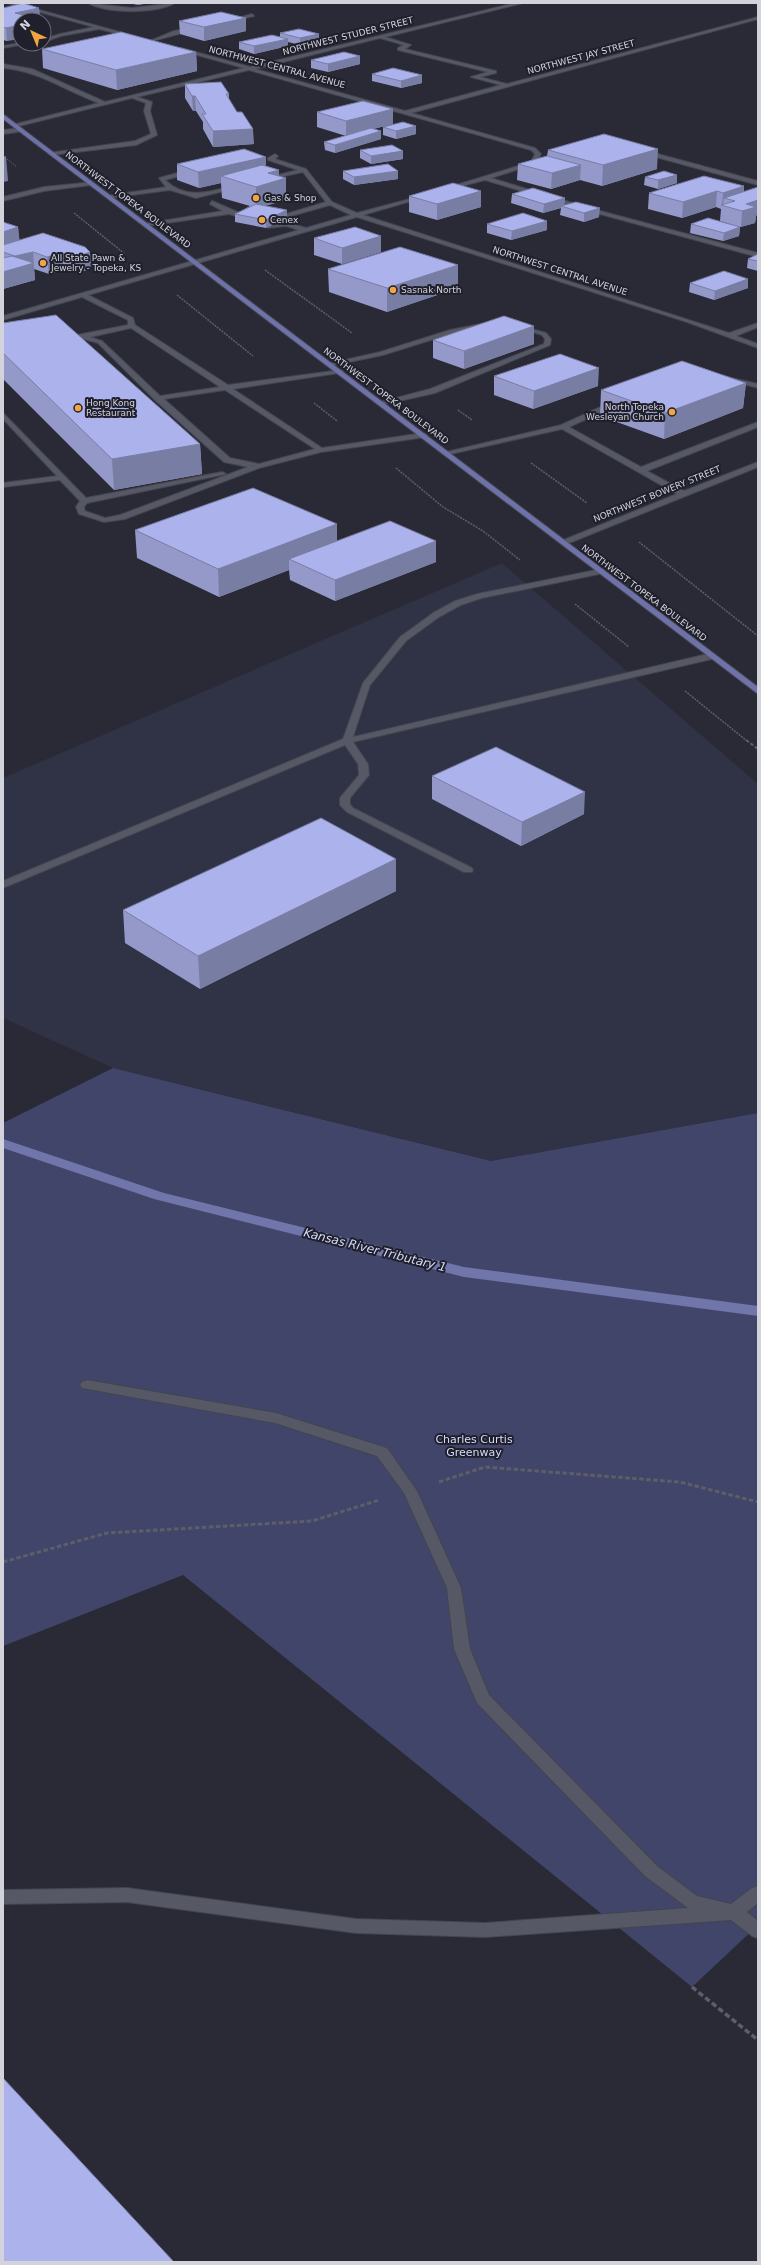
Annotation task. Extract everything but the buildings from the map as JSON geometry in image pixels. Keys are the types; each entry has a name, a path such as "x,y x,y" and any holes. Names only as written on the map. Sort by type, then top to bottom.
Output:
{"main road":[{"name":"NORTHWEST TOPEKA BOULEVARD","path":"3,116 758,691"}],"street":[{"path":"9,3 160,43"},
{"path":"90,3 119,10 145,9 173,3"},
{"name":"NORTHWEST STUDER STREET","path":"15,125 132,98 520,3"},
{"path":"222,22 252,15"},
{"name":"NORTHWEST JAY STREET","path":"407,112 758,18"},
{"path":"52,38 101,27"},
{"path":"152,41 176,32 198,27"},
{"path":"379,37 409,45 400,49 494,72 474,77 507,85"},
{"name":"NORTHWEST CENTRAL AVENUE","path":"174,48 407,112 533,149 538,154"},
{"path":"3,66 22,68 55,80 93,100 106,104"},
{"path":"51,153 136,143 154,135 147,112 149,102 132,98"},
{"path":"3,132 22,130"},
{"path":"634,150 758,183"},
{"path":"439,191 523,167 533,162 538,157 538,154 545,154"},
{"path":"269,158 304,170 330,203 286,216"},
{"path":"170,188 161,179 199,169"},
{"path":"258,182 304,170"},
{"path":"485,178 587,209 758,255"},
{"path":"3,199 44,189 91,183"},
{"path":"109,196 170,188 196,196 242,185"},
{"path":"3,318 432,193"},
{"path":"212,203 239,218 247,217"},
{"name":"NORTHWEST CENTRAL AVENUE","path":"330,203 356,215 731,335 758,346"},
{"path":"239,218 256,211"},
{"path":"146,224 229,212"},
{"path":"263,212 286,216 291,219 286,224 270,227"},
{"path":"277,223 286,224 305,230"},
{"path":"83,295 131,319 132,326"},
{"path":"330,364 381,354 452,331 473,326 499,324"},
{"path":"381,403 432,391 547,345 548,339 544,334 514,325"},
{"path":"731,335 758,325"},
{"path":"59,338 80,336 132,326 223,388 321,450"},
{"path":"80,336 100,342 158,398 227,460 245,465 259,466"},
{"path":"158,398 339,371"},
{"path":"712,376 719,376 758,386"},
{"path":"446,453 564,427 584,416 625,400"},
{"path":"3,416 84,501"},
{"path":"642,470 758,424"},
{"path":"564,427 683,494"},
{"path":"259,466 122,517 104,520 82,512 80,507 84,501 259,466 321,450 423,435"},
{"name":"NORTHWEST BOWERY STREET","path":"564,543 758,464"},
{"path":"3,485 62,478"},
{"path":"347,741 366,685 404,639 436,615 458,603 480,596 601,571"},
{"path":"3,885 347,741 712,656"},
{"path":"347,741 362,764 364,774 345,798 345,805 350,810 468,870"},
{"path":"87,1385 276,1418 382,1452 410,1491 454,1588 462,1649 483,1699 651,1871 692,1902 734,1912 758,1931"},
{"path":"3,1897 127,1895 356,1926 485,1930 734,1912 758,1892"}],"path":[{"path":"692,1987 758,2040"}],"shaded area":[{"path":"502,563 758,784 758,1113 491,1161 113,1068 3,1018 3,778"}],"green space":[{"name":"Charles Curtis Greenway","path":"113,1068 491,1161 758,1113 758,1925 692,1987 183,1575 3,1646 3,1123"}],"waterway":[{"name":"Kansas River Tributary 1","path":"3,1143 159,1196 464,1272 758,1311"}],"place":[{"name":"Gas & Shop","path":"256,198"},
{"name":"Cenex","path":"262,220"},
{"name":"All State Pawn & Jewelry - Topeka, KS","path":"43,263"},
{"name":"Sasnak North","path":"393,290"},
{"name":"Hong Kong Restaurant","path":"78,408"},
{"name":"North Topeka Wesleyan Church","path":"672,412"}]}
